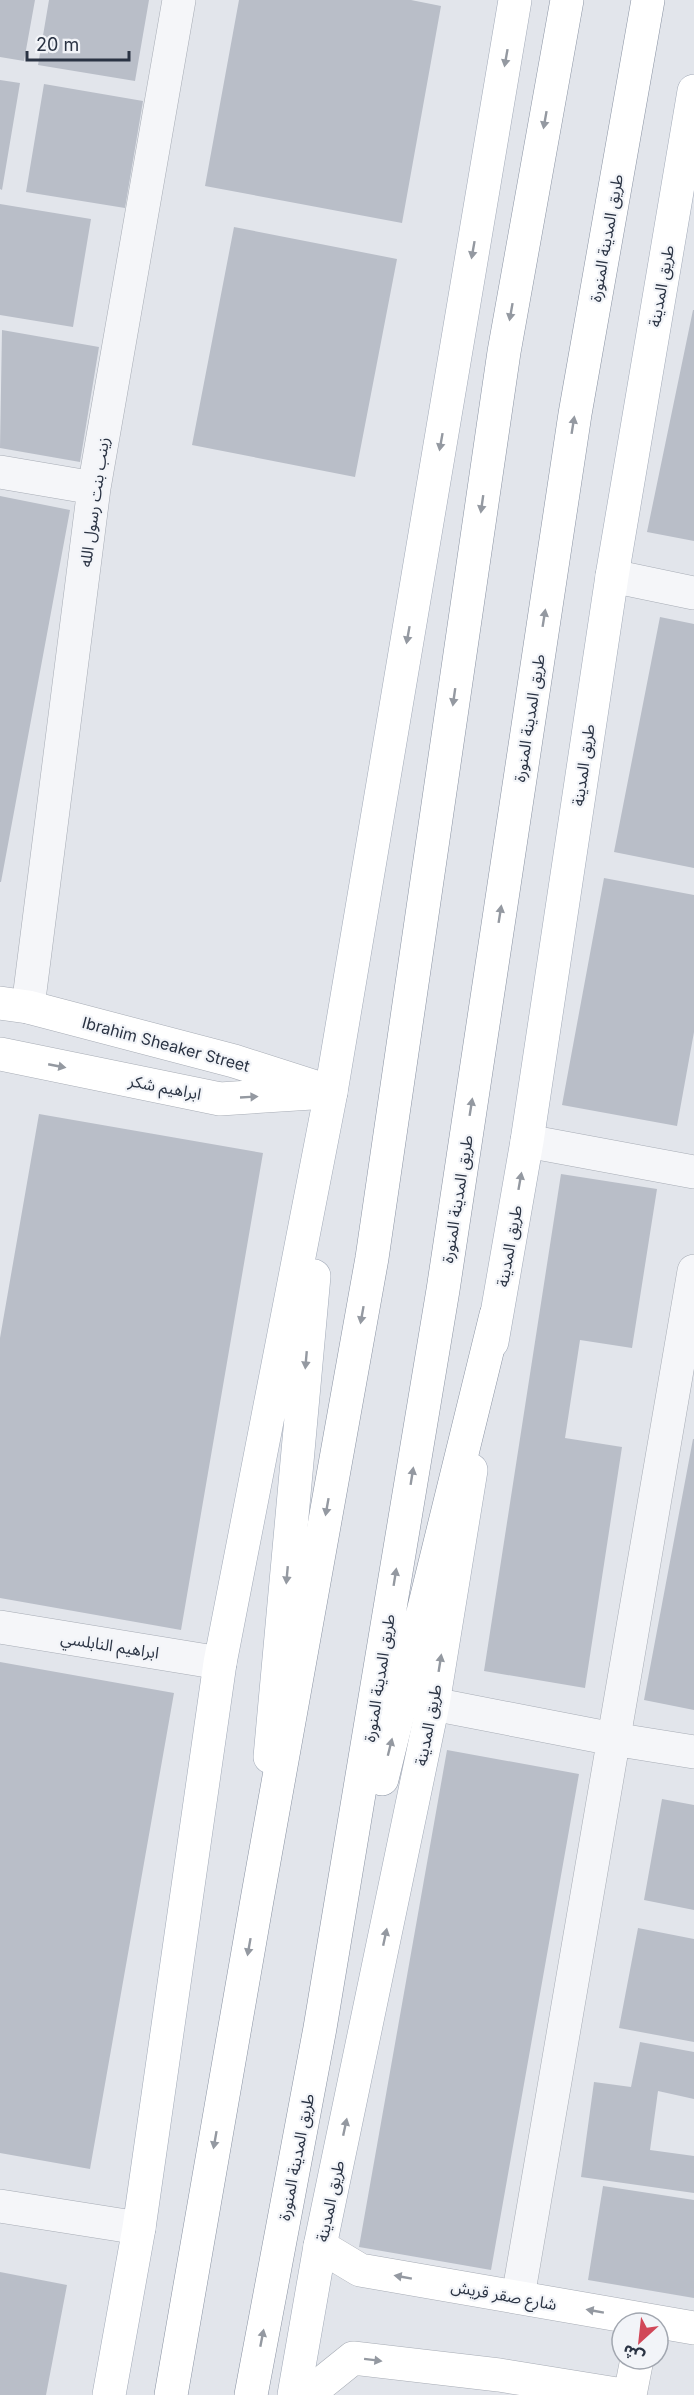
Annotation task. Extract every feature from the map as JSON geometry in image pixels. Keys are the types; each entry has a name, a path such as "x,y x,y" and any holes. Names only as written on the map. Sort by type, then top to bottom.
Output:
{"main road":[{"path":"110,2395 139,2228 220,1663 331,1092 515,0"},
{"path":"171,2395 372,1258 504,352 567,0"},
{"name":"طريق المدينة المنورة","path":"251,2395 320,2028 443,1290 575,414 648,0"},
{"name":"طريق المدينة","path":"294,2395 320,2246 433,1704 496,1315 527,1141 612,576 694,91"},
{"name":"Ibrahim Sheaker Street","path":"14,1005 234,1060 331,1092"},
{"name":"ابراهيم شكر","path":"0,1054 220,1099 331,1092"},
{"path":"257,1900 331,1092"},
{"path":"320,2028 496,1315"},
{"name":"شارع صقر قريش","path":"320,2246 360,2270 610,2315"},
{"name":"شارع صقر قريش","path":"670,2325 694,2328"},
{"path":"307,2395 353,2358 497,2385 623,2395"},
{"path":"630,2395 635,2371"}],"street":[{"name":"زينب بنت رسول الله","path":"14,1005 94,488 179,0"},
{"path":"0,472 94,488"},
{"path":"612,576 694,593"},
{"path":"527,1141 694,1172"},
{"path":"518,2297 694,1270"},
{"name":"ابراهيم النابلسي","path":"0,1627 220,1663"},
{"path":"433,1704 613,1739 694,1752"},
{"path":"0,2206 139,2228"}],"building":[{"path":"0,0 35,0 24,61 0,57"},
{"path":"49,0 149,0 135,81 38,65"},
{"path":"239,0 411,0 441,6 402,223 205,186"},
{"path":"0,80 20,83 2,190 0,189"},
{"path":"44,84 143,101 125,208 26,192"},
{"path":"0,204 91,219 73,327 0,315"},
{"path":"234,227 397,259 355,477 192,445"},
{"path":"694,310 694,541 647,532"},
{"path":"2,330 99,347 80,462 0,448"},
{"path":"0,496 70,510 1,882 0,882"},
{"path":"660,617 694,624 694,868 614,852"},
{"path":"604,878 694,895 694,1032 677,1126 562,1105"},
{"path":"39,1114 263,1153 181,1630 0,1598 0,1338"},
{"path":"561,1174 657,1189 632,1348 580,1340 565,1438 622,1447 585,1688 484,1671"},
{"path":"694,1439 694,1710 644,1700"},
{"path":"0,1662 174,1693 90,2169 0,2153"},
{"path":"447,1750 579,1774 491,2270 359,2247"},
{"path":"662,1799 694,1805 694,1910 644,1900"},
{"path":"638,1928 694,1939 694,2042 619,2028"},
{"path":"640,2042 694,2052 694,2099 658,2091 650,2150 694,2156 694,2193 581,2177 594,2082 631,2087"},
{"path":"603,2186 694,2200 694,2298 588,2280"},
{"path":"0,2272 67,2285 46,2395 0,2395"}]}
